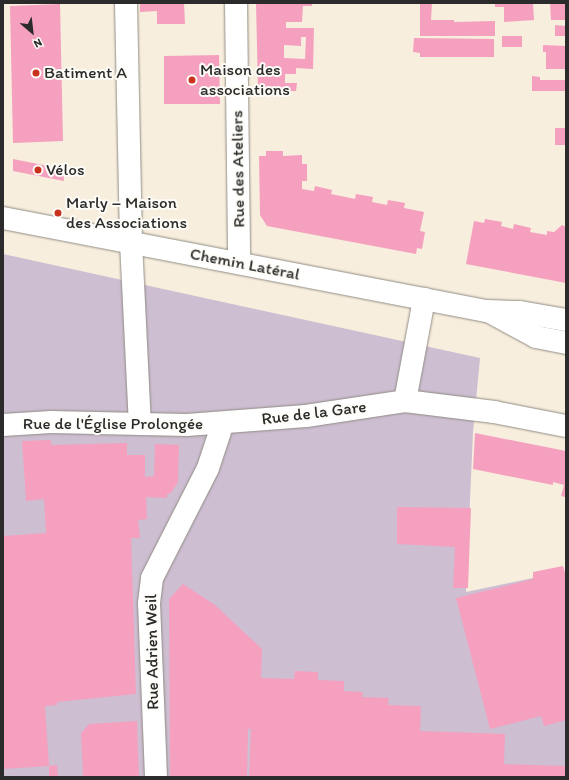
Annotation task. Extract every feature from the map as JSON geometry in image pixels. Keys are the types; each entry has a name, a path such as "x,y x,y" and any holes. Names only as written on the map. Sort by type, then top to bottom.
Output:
{"street":[{"path":"126,3 131,242 140,424"},
{"name":"Rue des Ateliers","path":"236,3 239,263"},
{"name":"Chemin Latéral","path":"3,218 487,311 520,312 566,320"},
{"path":"405,400 424,299"},
{"name":"Chemin Latéral","path":"487,311 536,337 566,343"},
{"name":"Rue de la Gare","path":"223,423 306,416 405,400 494,412 566,426"},
{"name":"Rue de l'Église Prolongée","path":"3,425 40,422 186,425 223,423"},
{"name":"Rue Adrien Weil","path":"156,777 149,603 152,578 208,468 223,423"}],"shaded area":[{"path":"3,254 480,358 473,432 466,592 566,571 566,777 3,777"}],"building":[{"path":"140,3 184,3 185,24 157,24 157,11 140,12"},
{"path":"256,3 312,3 312,6 303,6 302,22 286,22 286,28 314,28 313,69 296,68 296,74 285,74 285,83 297,83 296,91 258,91","holes":["301,37 306,37 305,59 284,58 284,45 301,46"]},
{"path":"420,3 432,3 431,20 454,20 454,22 495,21 495,36 420,36"},
{"path":"495,3 533,3 534,20 504,22 504,7 495,7"},
{"path":"550,3 566,3 566,20 551,20"},
{"name":"Batiment A","path":"60,4 63,141 13,143 10,6"},
{"path":"555,25 566,26 566,36 555,36"},
{"path":"502,36 522,36 522,47 502,47"},
{"path":"414,38 494,39 494,57 420,57 420,53 413,52"},
{"path":"543,45 566,46 566,69 546,69 546,52 543,52"},
{"name":"Maison des associations","path":"219,55 220,104 164,104 164,56"},
{"path":"532,76 540,77 540,80 566,80 566,91 532,91"},
{"path":"555,128 566,128 566,145 555,145"},
{"path":"266,151 283,151 283,156 302,155 302,164 307,164 307,181 302,181 302,189 314,191 315,186 332,190 331,194 355,199 356,194 373,197 372,202 387,205 388,200 405,203 404,208 424,212 420,231 425,232 422,249 417,248 416,254 267,226 260,215 259,156 266,156"},
{"name":"Vélos","path":"13,159 63,169 64,181 13,171"},
{"path":"485,219 502,222 501,226 513,229 514,224 531,228 530,232 547,235 547,231 554,232 562,225 566,227 566,283 466,264 474,221 484,223"},
{"path":"475,433 566,451 566,501 565,497 561,496 564,485 553,482 553,485 473,469"},
{"path":"51,440 51,445 127,443 127,455 145,455 145,477 154,476 155,444 179,445 178,482 171,493 167,494 167,498 146,497 147,519 138,520 140,538 131,538 136,694 57,702 57,705 45,706 49,766 3,769 3,536 46,533 44,499 26,501 22,441"},
{"path":"397,507 471,508 468,588 453,588 455,547 397,544"},
{"path":"563,566 566,576 566,720 544,726 541,716 490,729 456,598 533,579 533,572"},
{"path":"183,584 215,605 262,649 261,678 294,679 295,671 318,672 318,680 344,681 344,691 363,692 362,697 389,698 388,705 421,706 420,731 505,734 504,764 566,766 565,777 249,777 251,729 248,729 247,777 170,777 169,599"},
{"path":"137,721 139,777 83,777 81,733 89,724"},
{"path":"57,765 58,777 49,777 49,766"}],"place":[{"name":"Batiment A","path":"36,73"},
{"name":"Maison des associations","path":"192,80"},
{"name":"Vélos","path":"38,170"},
{"name":"Marly – Maison des Associations","path":"58,213"}]}
